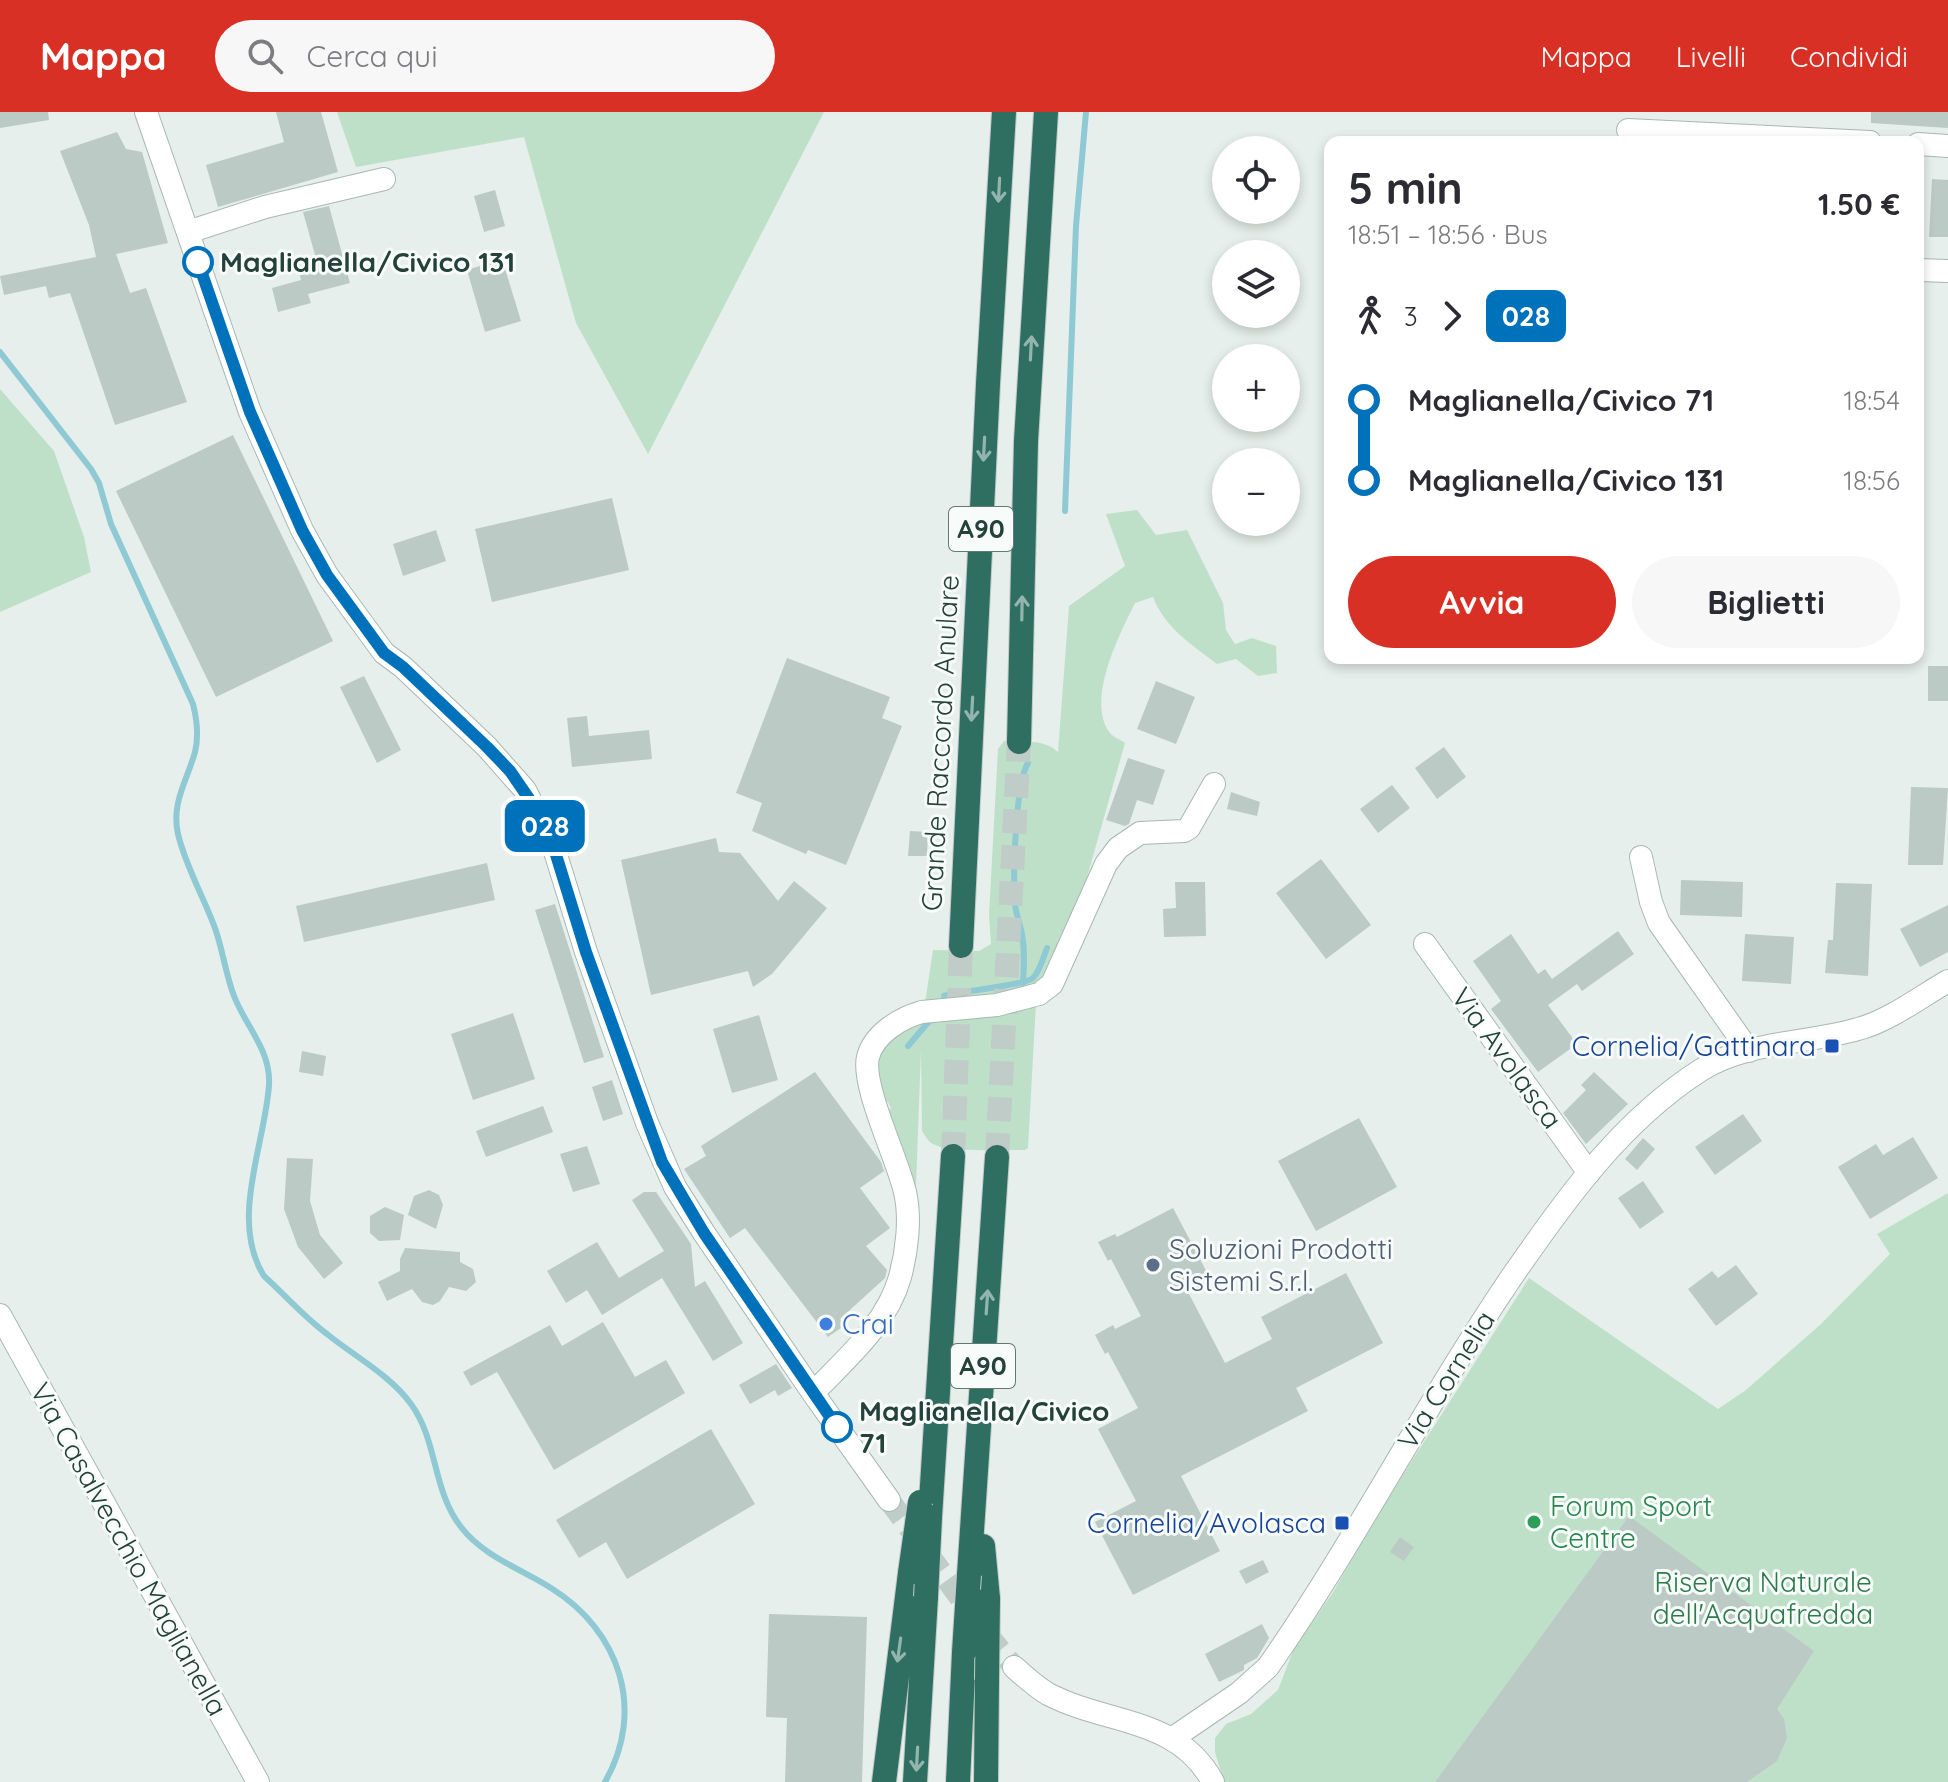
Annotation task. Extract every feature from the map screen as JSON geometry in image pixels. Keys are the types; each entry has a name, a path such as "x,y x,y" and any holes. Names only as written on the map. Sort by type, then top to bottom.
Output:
{"highway":[{"name":"Grande Raccordo Anulare","path":"961,946 1004,112"},
{"name":"A90","path":"1019,742 1027,426 1046,112"},
{"name":"A90","path":"925,1510 937,1397 953,1156"},
{"name":"A90","path":"958,1782 997,1157"},
{"path":"976,1466 988,1599 986,1782"},
{"path":"884,1782 910,1573 925,1510"},
{"path":"915,1782 926,1597 925,1510"}],"street":[{"path":"146,112 250,412 302,530 327,575 384,653 403,667 487,747 510,771 534,806 553,845 586,952 662,1162 704,1233 889,1500"},
{"path":"1628,130 1707,123 1819,136"},
{"path":"1924,144 1948,146"},
{"path":"188,232 265,207 384,179"},
{"path":"1924,270 1948,271"},
{"path":"813,1393 880,1318 893,1297 900,1276 906,1240 906,1196 869,1083 867,1059 882,1033 922,1012 997,1005 1039,994 1052,984 1106,864 1118,848 1140,833 1180,832 1189,828 1214,784"},
{"path":"1641,857 1659,923 1749,1051"},
{"name":"Via Avolasca","path":"1425,944 1589,1173"},
{"name":"Via Cornelia","path":"1173,1738 1239,1693 1268,1667 1492,1307 1554,1215 1589,1173 1665,1096 1716,1061 1749,1051 1866,1027 1948,981"},
{"name":"Via Casalvecchio Maglianella","path":"0,1315 258,1782"},
{"path":"1014,1667 1046,1693 1064,1702 1173,1738 1198,1758 1213,1782"}],"green space":[{"path":"337,112 824,112 648,454 576,323 524,137 356,167"},
{"path":"0,389 54,451 84,537 91,572 0,612"},
{"path":"1137,510 1156,535 1187,530 1223,603 1226,630 1235,644 1252,638 1276,646 1277,673 1258,676 1236,659 1217,664 1172,627 1153,597 1135,603 1114,649 1101,703 1103,719 1110,733 1125,743 1084,888 1048,975 1021,992 925,1003 933,950 979,951 991,944 989,915 998,749 1004,741 1033,742 1058,752 1069,606 1125,566 1106,514"},
{"path":"1036,1003 1028,1148 1025,1150 952,1149 929,1141 922,1131 921,1051 915,1213 888,1111 891,1108 888,1102 884,1103 874,1063 894,1031 910,1024"},
{"name":"Riserva Naturale dell'Acquafredda","path":"1948,1193 1948,1782 1224,1782 1215,1752 1215,1738 1226,1724 1251,1714 1278,1690 1294,1648 1332,1594 1379,1512 1529,1278 1718,1409 1746,1390 1821,1324 1890,1254 1877,1234"}],"building":[{"path":"0,112 48,112 49,120 0,128"},
{"path":"276,112 321,112 338,172 218,207 206,165 284,142"},
{"path":"1871,112 1948,112 1948,128 1871,123"},
{"path":"117,132 126,149 142,152 168,243 116,254 130,293 146,288 187,402 115,425 70,293 49,298 46,286 4,295 0,276 96,257 89,225 60,151"},
{"path":"1932,179 1948,180 1948,237 1929,237"},
{"path":"495,190 505,226 484,232 474,196"},
{"path":"329,206 350,283 308,294 311,303 278,312 272,288 301,280 298,267 317,262 303,212"},
{"path":"502,259 521,321 485,332 467,270"},
{"path":"233,435 333,641 216,697 116,491"},
{"path":"612,498 629,570 492,602 475,529"},
{"path":"436,530 446,561 403,576 393,544"},
{"path":"787,658 890,697 882,718 902,726 846,865 808,850 806,854 752,831 762,803 736,793"},
{"path":"1928,666 1948,666 1948,701 1928,701"},
{"path":"364,676 401,750 377,763 340,687"},
{"path":"1156,681 1195,697 1176,744 1137,729"},
{"path":"587,716 589,736 649,730 652,759 572,767 567,718"},
{"path":"1444,747 1466,777 1437,799 1415,768"},
{"path":"1128,758 1165,770 1153,805 1137,800 1129,824 1125,826 1106,820"},
{"path":"1392,785 1410,808 1378,833 1360,809"},
{"path":"1911,787 1948,788 1943,865 1908,865"},
{"path":"1231,792 1260,802 1257,816 1227,809"},
{"path":"910,831 928,832 927,856 908,856"},
{"path":"716,838 719,852 740,853 778,901 794,881 827,908 772,974 753,987 748,971 651,995 621,860"},
{"path":"1321,859 1371,925 1326,959 1276,893"},
{"path":"487,863 495,900 304,942 296,906"},
{"path":"1681,880 1743,882 1742,917 1680,915"},
{"path":"1175,882 1205,882 1206,936 1164,937 1163,909 1176,908"},
{"path":"1836,883 1872,884 1868,976 1825,973 1828,940 1833,940"},
{"path":"555,904 604,1057 584,1063 535,910"},
{"path":"1948,905 1948,952 1920,967 1900,929"},
{"path":"1618,931 1634,954 1582,991 1577,984 1548,1005 1577,1044 1538,1072 1491,1009 1501,1001 1473,961 1511,934 1538,974 1545,969 1552,979"},
{"path":"1745,934 1794,937 1791,984 1742,981"},
{"path":"513,1013 535,1079 473,1100 451,1034"},
{"path":"759,1015 778,1080 732,1093 713,1029"},
{"path":"302,1051 326,1056 323,1076 299,1072"},
{"path":"815,1072 881,1162 884,1171 860,1188 890,1228 866,1246 887,1270 885,1278 840,1319 845,1325 828,1337 745,1228 730,1238 684,1169 706,1156 701,1146"},
{"path":"1594,1072 1628,1104 1586,1144 1563,1113 1586,1090 1581,1085"},
{"path":"612,1080 623,1114 603,1121 592,1087"},
{"path":"543,1106 553,1132 486,1157 476,1131"},
{"path":"1743,1114 1762,1141 1715,1175 1695,1147"},
{"path":"1359,1118 1397,1187 1316,1231 1278,1161"},
{"path":"1913,1137 1938,1178 1870,1219 1838,1167 1876,1144 1883,1155"},
{"path":"1643,1138 1655,1149 1637,1170 1625,1159"},
{"path":"587,1146 600,1184 573,1192 560,1154"},
{"path":"287,1158 313,1159 310,1201 320,1235 343,1263 324,1279 298,1247 284,1209"},
{"path":"1643,1181 1664,1212 1640,1229 1618,1198"},
{"path":"429,1190 439,1195 443,1205 436,1229 408,1215 414,1196"},
{"path":"644,1192 656,1192 691,1244 695,1287 705,1281 743,1343 713,1361 662,1278 602,1315 587,1290 566,1303 547,1271 597,1242 619,1278 664,1251 632,1200"},
{"path":"385,1207 404,1215 400,1240 379,1241 370,1233 370,1216"},
{"path":"1173,1208 1211,1280 1188,1292 1225,1363 1272,1339 1261,1317 1346,1273 1383,1343 1296,1388 1308,1411 1181,1476 1220,1551 1133,1595 1095,1522 1136,1501 1098,1429 1138,1408 1108,1352 1105,1354 1095,1335 1141,1316 1111,1259 1108,1261 1098,1242 1115,1234 1117,1237"},
{"path":"405,1248 460,1252 460,1262 473,1269 476,1282 466,1291 449,1287 440,1301 433,1305 422,1302 412,1289 387,1301 378,1282 400,1271 400,1259"},
{"path":"1736,1265 1758,1294 1716,1326 1688,1289 1712,1271 1718,1278"},
{"path":"603,1322 635,1377 666,1360 685,1393 554,1470 497,1372 471,1386 463,1372 550,1325 562,1346"},
{"path":"776,1364 792,1388 778,1396 775,1390 750,1404 739,1385"},
{"path":"711,1429 755,1504 627,1579 606,1542 579,1558 556,1520"},
{"path":"1629,1516 1814,1651 1777,1709 1784,1719 1787,1738 1777,1761 1747,1782 1435,1782"},
{"path":"1400,1537 1414,1547 1404,1561 1390,1552"},
{"path":"1263,1560 1269,1572 1246,1584 1239,1571"},
{"path":"769,1614 867,1617 862,1782 785,1782 787,1718 766,1717"},
{"path":"1262,1624 1269,1638 1257,1658 1244,1665 1244,1670 1219,1682 1205,1654"}],"waterway":[{"path":"1065,511 1076,226 1086,112"},
{"path":"0,352 99,483 111,524 193,704 197,740 178,802 178,834 216,931 234,996 262,1050 269,1072 249,1207 249,1231 254,1254 264,1276 302,1313 382,1375 411,1404 420,1418 452,1513 470,1537 491,1554 551,1588 575,1606 594,1626 609,1649 619,1674 624,1700 624,1727 617,1755 605,1782"},
{"name":"Grande Raccordo Anulare","path":"1023,983 1024,946 1015,904 1015,853 1020,790 1028,763"},
{"name":"Grande Raccordo Anulare","path":"944,996 1028,981 1038,972 1047,948"},
{"path":"908,1046 931,1019"}],"tunnel":[{"path":"997,1157 1019,742"},
{"path":"953,1156 961,946"},
{"path":"889,1500 1014,1667"}],"bus line":[{"name":"028","path":"198,262 250,412 302,530 327,575 384,653 403,667 487,747 525,790 553,845 586,952 662,1162 704,1233 837,1427"}],"place":[{"name":"Maglianella/Civico 131","path":"198,262"},
{"name":"Cornelia/Gattinara","path":"1832,1046"},
{"name":"Soluzioni Prodotti Sistemi S.r.l.","path":"1153,1265"},
{"name":"Crai","path":"826,1324"},
{"name":"Maglianella/Civico 71","path":"837,1427"},
{"name":"Forum Sport Centre","path":"1534,1522"},
{"name":"Cornelia/Avolasca","path":"1342,1523"}]}
